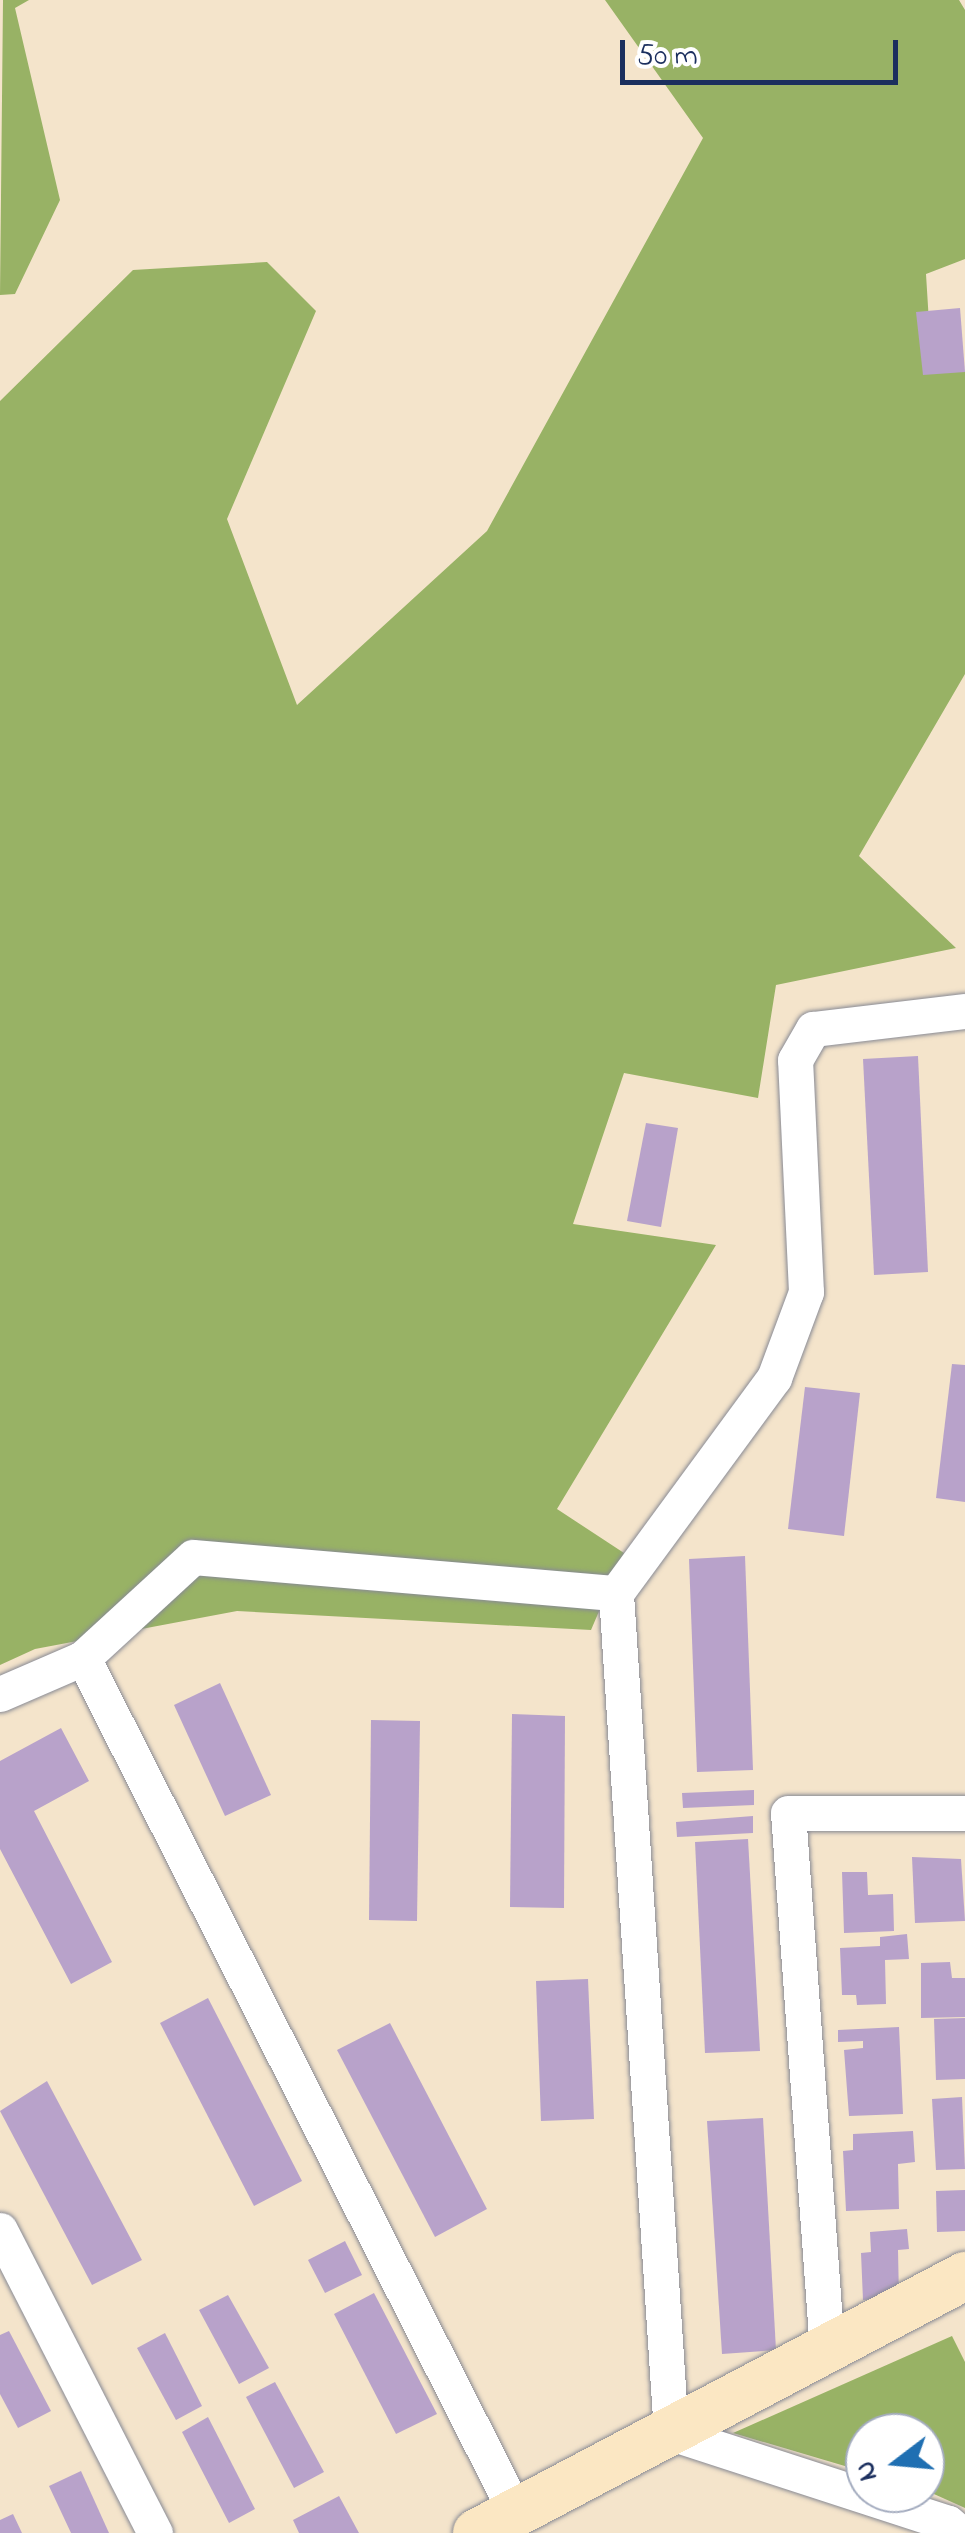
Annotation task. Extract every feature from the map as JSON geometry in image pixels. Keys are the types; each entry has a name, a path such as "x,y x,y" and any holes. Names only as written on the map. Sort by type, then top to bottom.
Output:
{"street":[{"path":"671,2432 616,1593 774,1378 806,1292 795,1060 813,1029 965,1011"},
{"path":"0,1694 83,1658 194,1557 616,1593"},
{"path":"83,1658 496,2523 965,2276"},
{"path":"827,2350 788,1813 965,1813"},
{"path":"0,2230 155,2533"},
{"path":"671,2432 948,2524 960,2533"}],"green space":[{"path":"3,0 29,0 15,8 60,200 15,294 0,295"},
{"path":"605,0 959,0 965,10 965,259 926,274 932,371 965,371 965,674 859,856 956,948 776,985 758,1098 624,1073 573,1224 716,1245 557,1509 624,1553 591,1630 237,1611 35,1649 0,1665 0,401 133,270 267,262 316,311 227,519 297,705 487,531 703,138"},
{"path":"952,2336 965,2362 965,2508 945,2499 945,2413 845,2413 845,2466 733,2433"}],"building":[{"path":"960,308 965,372 923,375 916,312"},
{"path":"918,1056 928,1272 874,1275 863,1059"},
{"path":"646,1123 678,1128 661,1227 627,1221"},
{"path":"952,1364 965,1365 965,1502 936,1498"},
{"path":"805,1387 860,1393 844,1536 788,1529"},
{"path":"745,1556 753,1770 697,1772 689,1559"},
{"path":"220,1683 271,1795 225,1816 174,1705"},
{"path":"512,1714 565,1716 564,1908 510,1907"},
{"path":"371,1720 420,1721 417,1921 369,1920"},
{"path":"61,1728 89,1781 34,1811 112,1962 71,1984 0,1849 0,1761"},
{"path":"754,1790 754,1805 683,1808 682,1793"},
{"path":"753,1816 753,1833 677,1837 676,1822"},
{"path":"748,1839 760,2051 705,2053 695,1842"},
{"path":"912,1857 961,1859 965,1921 915,1923"},
{"path":"842,1872 867,1872 868,1895 893,1894 894,1931 844,1933"},
{"path":"907,1934 909,1959 885,1960 886,2004 857,2005 856,1995 842,1995 840,1948 880,1946 880,1937"},
{"path":"950,1962 952,1978 965,1978 965,2017 921,2018 921,1963"},
{"path":"588,1979 594,2119 541,2121 536,1981"},
{"path":"208,1998 302,2181 254,2206 160,2023"},
{"path":"965,2018 965,2079 936,2080 934,2019"},
{"path":"390,2023 487,2209 435,2237 337,2050"},
{"path":"899,2027 903,2114 849,2116 844,2050 863,2048 863,2041 838,2042 838,2030"},
{"path":"47,2081 142,2260 92,2285 0,2111"},
{"path":"962,2097 965,2169 936,2170 932,2099"},
{"path":"763,2118 776,2350 722,2354 707,2121"},
{"path":"913,2131 915,2162 898,2164 899,2209 846,2211 843,2151 853,2150 853,2134"},
{"path":"965,2190 965,2231 937,2232 936,2191"},
{"path":"907,2229 909,2249 898,2250 899,2298 863,2300 861,2253 871,2252 870,2232"},
{"path":"345,2241 362,2275 325,2293 308,2260"},
{"path":"374,2293 437,2414 396,2434 334,2314"},
{"path":"228,2295 269,2368 239,2384 199,2310"},
{"path":"9,2331 51,2411 18,2428 0,2394 0,2335"},
{"path":"165,2333 202,2406 176,2420 137,2348"},
{"path":"275,2382 324,2472 294,2488 246,2397"},
{"path":"208,2417 255,2509 229,2523 182,2432"},
{"path":"81,2471 109,2533 71,2533 49,2486"},
{"path":"339,2496 359,2533 299,2533 293,2520"},
{"path":"13,2514 22,2533 0,2533 0,2520"}]}
